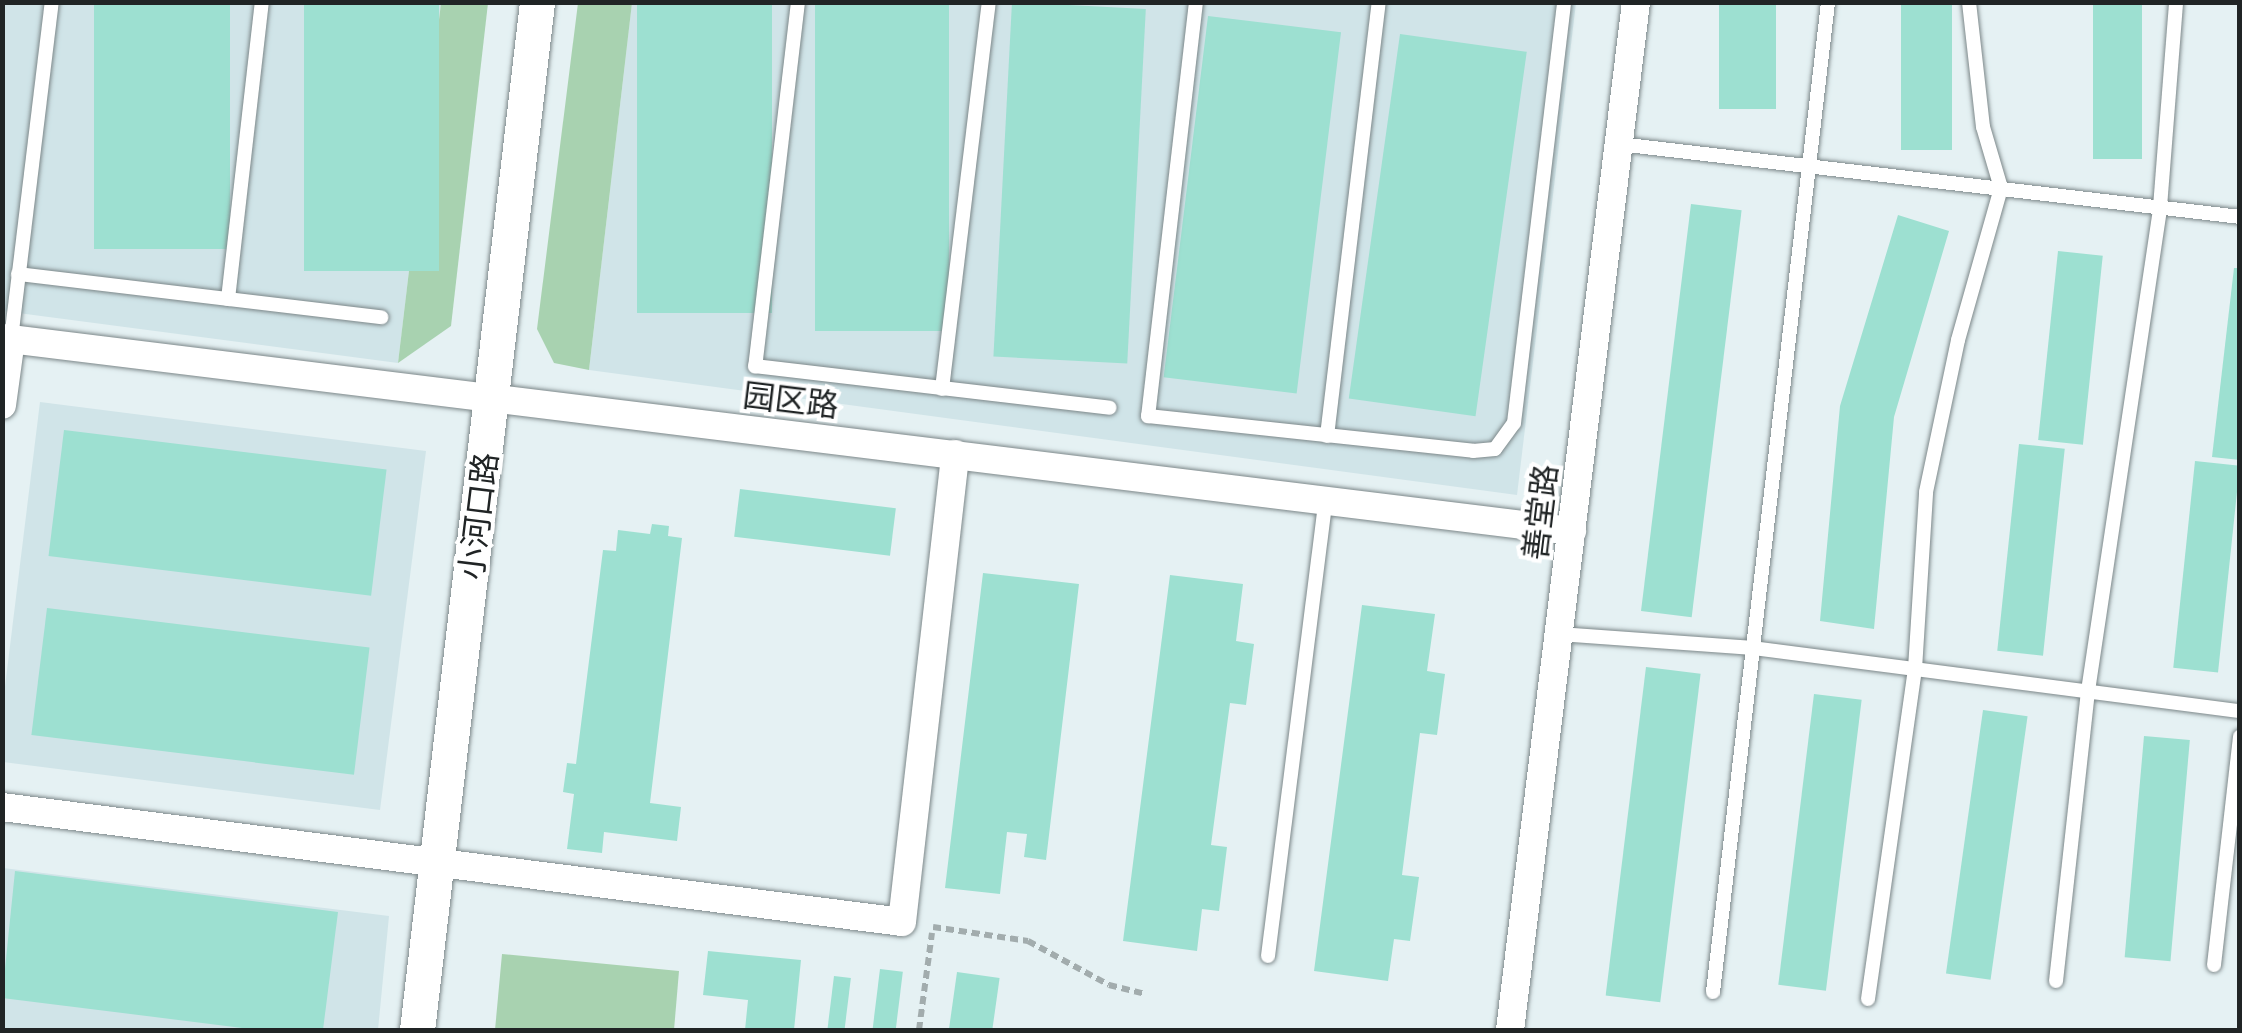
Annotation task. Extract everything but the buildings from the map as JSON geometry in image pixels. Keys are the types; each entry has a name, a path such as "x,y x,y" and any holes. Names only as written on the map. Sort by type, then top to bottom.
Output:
{"street":[{"name":"小河口路","path":"418,1030 537,2"},
{"name":"善堂路","path":"1510,1030 1636,2"},
{"name":"园区路","path":"7,338 1572,530"},
{"path":"2,405 7,338"},
{"path":"2,807 902,922 954,454"}],"lane":[{"path":"7,338 52,2"},
{"path":"228,299 262,2"},
{"path":"798,2 755,366 1110,408"},
{"path":"942,389 989,2"},
{"path":"1196,2 1148,416 1473,451 1494,449 1505,440 1514,423 1564,2"},
{"path":"1328,436 1379,2"},
{"path":"1713,992 1828,2"},
{"path":"1868,999 1915,669 1926,492 1958,340 2002,188 1982,127 1969,2"},
{"path":"2056,982 2088,691 2160,207 2176,2"},
{"path":"1619,144 2240,216"},
{"path":"18,274 380,318"},
{"path":"1268,956 1326,499"},
{"path":"1558,634 1753,648 2240,711"},
{"path":"2214,965 2240,736"}],"path":[{"path":"902,922 1028,941 1109,985 1144,994"},
{"path":"919,1030 932,926"}],"shaded area":[{"path":"3,3 441,3 398,363 3,311"},
{"path":"632,3 1576,3 1517,495 589,370"},
{"path":"40,402 426,451 380,810 3,762 3,703"},
{"path":"3,868 389,916 378,1030 3,1030"}],"green space":[{"path":"441,3 488,3 451,326 398,363"},
{"path":"578,3 632,3 589,370 554,363 537,329"},
{"path":"502,954 679,971 674,1030 495,1030"}]}
